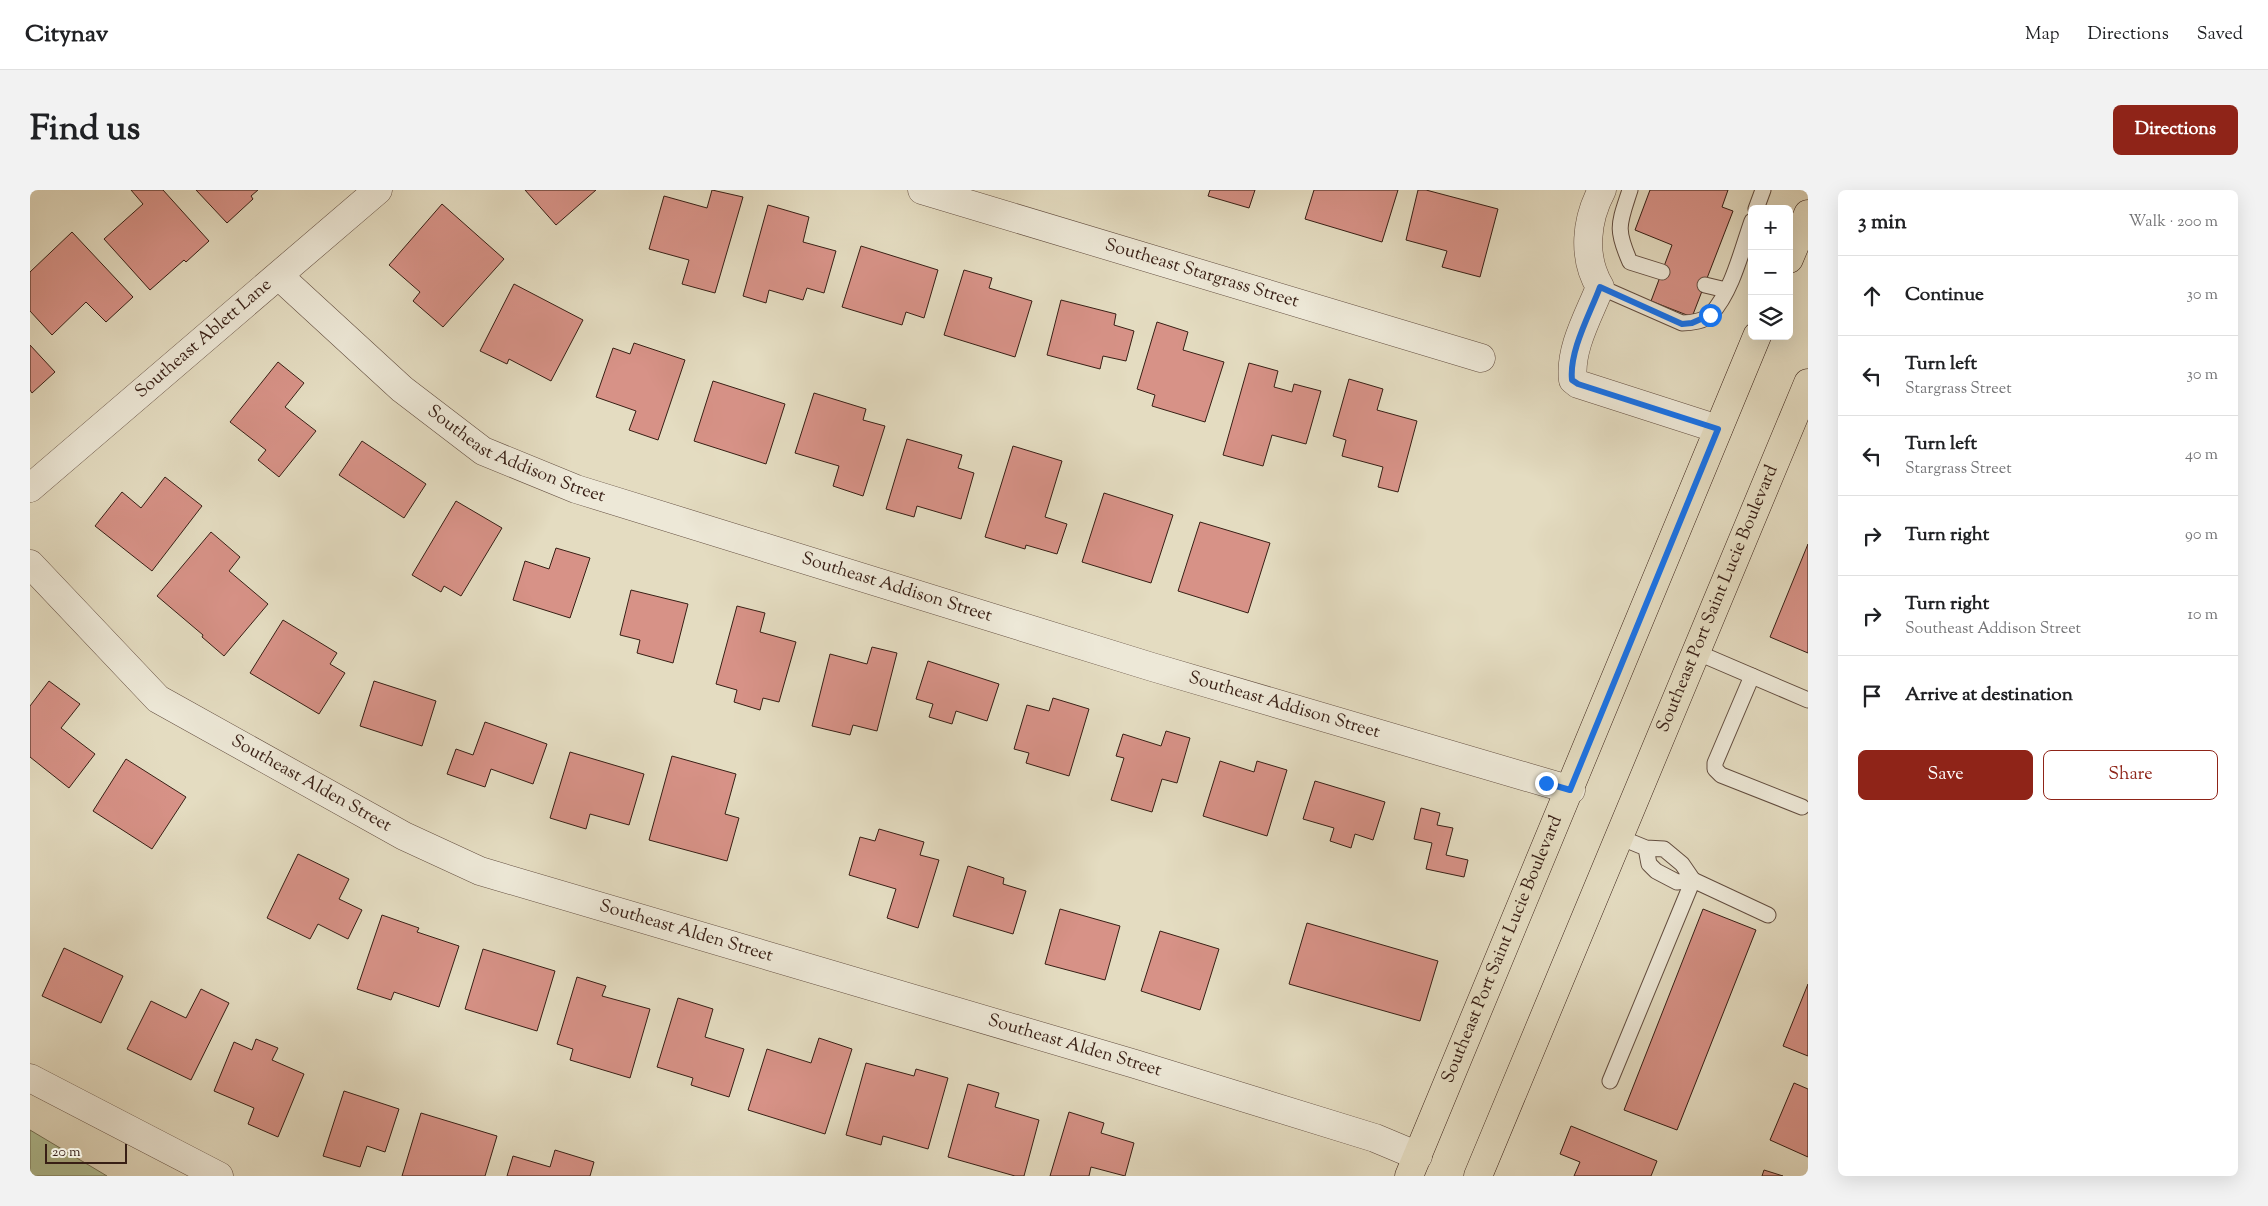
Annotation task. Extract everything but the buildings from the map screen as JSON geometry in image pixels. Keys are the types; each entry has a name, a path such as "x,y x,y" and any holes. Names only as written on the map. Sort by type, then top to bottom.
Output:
{"main road":[{"path":"1793,250 1808,214"},
{"name":"Southeast Port Saint Lucie Boulevard","path":"1414,1166 1755,340"},
{"name":"Southeast Port Saint Lucie Boulevard","path":"1478,1176 1808,383"}],"street":[{"name":"Southeast Ablett Lane","path":"30,488 378,190"},
{"name":"Southeast Stargrass Street","path":"922,190 1481,358"},
{"path":"1602,190 1595,204 1588,233 1589,259 1600,287 1575,352 1571,368 1572,380 1578,384 1718,429"},
{"name":"Southeast Addison Street","path":"279,276 402,389 483,451 576,489 1152,667 1570,790"},
{"name":"Southeast Alden Street","path":"30,564 158,699 404,836 480,871 1190,1081 1375,1138 1414,1166"},
{"path":"30,1078 219,1176"}],"lane":[{"path":"1630,190 1619,225 1622,244 1630,262 1662,272"},
{"path":"1757,205 1763,190"},
{"path":"1600,287 1682,324 1692,323 1710,315 1726,290 1748,232"},
{"path":"1705,286 1726,290"},
{"path":"1696,652 1808,700"},
{"path":"1752,676 1715,763 1715,769 1721,775 1802,807"},
{"path":"1619,837 1646,848 1664,849 1682,864 1693,880 1768,915"},
{"path":"1646,848 1649,864 1656,871 1677,882 1693,880"},
{"path":"1610,1081 1693,880"}],"green space":[{"path":"30,1130 107,1176 30,1176"}],"route":[{"path":"1546,783 1570,790 1718,429 1578,384 1572,380 1571,368 1575,352 1600,287 1682,324 1692,323 1710,315"}]}
